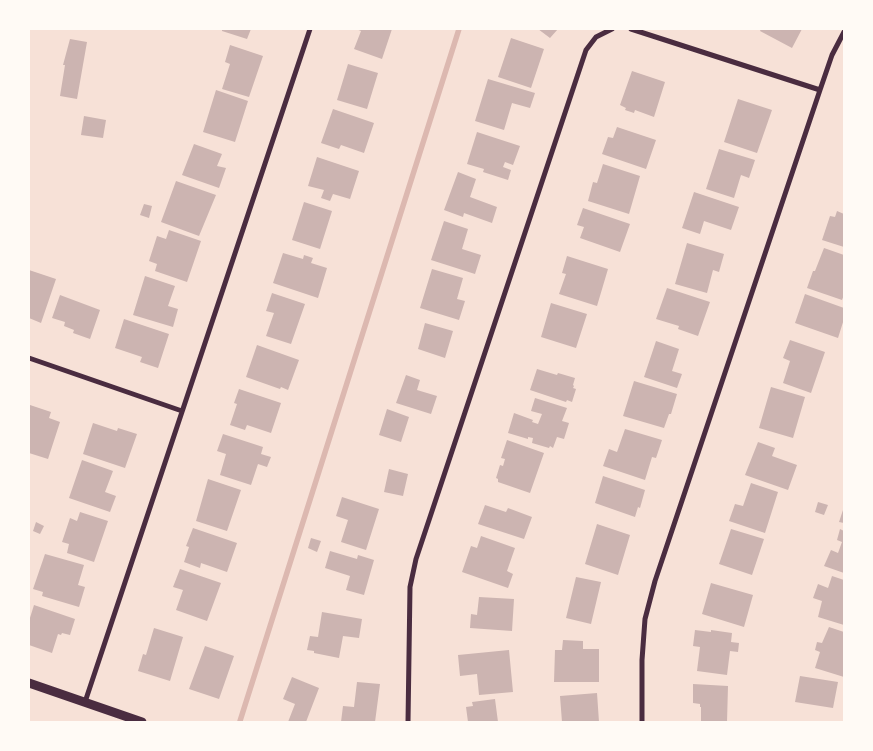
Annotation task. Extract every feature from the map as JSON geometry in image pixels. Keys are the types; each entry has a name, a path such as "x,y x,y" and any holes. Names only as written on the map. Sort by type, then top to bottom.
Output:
{"street":[{"path":"85,702 310,29"},
{"path":"408,722 410,596 416,559 586,50 596,37 612,29"},
{"path":"631,29 820,90"},
{"path":"642,722 642,660 645,619 655,581 832,55 844,32"},
{"path":"29,358 182,412"},
{"path":"29,683 142,722"}],"building":[{"path":"222,29 251,29 247,39 222,31"},
{"path":"356,29 392,29 382,59 354,49 361,31"},
{"path":"538,29 558,29 550,38"},
{"path":"761,29 802,29 792,48 760,31"},
{"path":"511,38 544,49 531,88 498,77"},
{"path":"70,39 87,42 77,99 60,96 65,65 63,65"},
{"path":"230,45 263,56 249,97 222,89 230,64 225,62"},
{"path":"348,64 378,73 367,109 337,100"},
{"path":"632,71 665,82 654,117 635,110 634,113 625,110 626,108 620,105"},
{"path":"488,79 535,93 530,108 512,103 504,130 475,121"},
{"path":"216,90 248,101 235,142 203,132"},
{"path":"738,99 772,110 757,153 724,142"},
{"path":"333,109 374,123 364,153 341,145 339,149 321,143"},
{"path":"84,116 106,120 103,138 81,135"},
{"path":"617,127 656,140 646,169 602,154 608,137 613,138"},
{"path":"477,132 520,146 513,165 505,162 503,167 511,170 508,180 483,172 484,169 467,164"},
{"path":"194,144 222,154 217,166 226,168 219,188 182,175"},
{"path":"719,149 755,160 749,178 741,175 734,198 706,189"},
{"path":"317,157 359,171 350,199 333,194 330,201 321,198 324,190 308,186"},
{"path":"603,164 640,176 629,214 588,201 593,182 597,183"},
{"path":"458,172 476,179 470,197 497,207 492,223 464,213 463,217 444,210"},
{"path":"176,181 216,195 199,236 161,222"},
{"path":"694,192 739,207 731,230 704,221 700,234 682,228"},
{"path":"304,202 332,211 320,249 292,240"},
{"path":"144,204 152,206 149,218 140,215"},
{"path":"583,208 630,224 620,252 580,238 584,227 577,225"},
{"path":"837,211 844,214 844,247 822,240 830,216 835,217"},
{"path":"444,221 468,229 462,249 481,255 475,274 431,260"},
{"path":"169,230 201,241 187,282 155,271 157,264 149,261 157,236 166,239"},
{"path":"687,243 724,254 719,272 713,270 707,293 675,284"},
{"path":"824,248 844,255 844,295 842,300 807,288"},
{"path":"283,253 303,259 304,255 313,258 311,263 327,268 318,298 273,283"},
{"path":"567,256 608,269 597,306 559,294 566,274 562,273"},
{"path":"432,269 463,278 457,299 465,301 459,320 420,308"},
{"path":"29,270 56,279 41,323 29,318"},
{"path":"145,276 175,286 168,306 178,309 173,327 133,315"},
{"path":"667,288 710,302 698,336 678,329 679,326 656,319"},
{"path":"272,293 305,304 291,344 266,336 274,313 266,311"},
{"path":"805,294 844,308 844,319 838,338 795,323"},
{"path":"60,295 100,310 90,339 73,333 74,330 64,326 65,322 52,318"},
{"path":"551,303 587,314 576,348 541,337"},
{"path":"124,319 169,334 158,368 140,362 142,357 115,348"},
{"path":"425,323 453,331 445,358 418,349"},
{"path":"790,340 825,352 811,393 783,383 790,361 783,358"},
{"path":"656,341 679,349 672,371 682,374 677,388 644,377"},
{"path":"257,345 299,360 288,390 246,377"},
{"path":"537,369 575,378 573,388 576,389 572,402 567,400 566,402 530,390"},
{"path":"406,375 420,380 417,390 437,396 431,414 396,403"},
{"path":"634,381 677,394 671,414 669,414 664,428 623,416"},
{"path":"771,387 805,397 793,438 759,428"},
{"path":"239,389 281,403 271,433 247,425 245,430 230,425 237,404 234,403"},
{"path":"535,398 567,408 562,421 569,423 564,439 557,437 553,448 532,443 533,438 528,437 528,439 508,433 514,413 533,420 532,422 538,424 542,414 531,411"},
{"path":"30,405 51,412 49,418 60,422 48,459 29,453"},
{"path":"387,409 409,417 401,442 379,435"},
{"path":"93,423 117,431 118,428 137,434 125,468 83,454"},
{"path":"625,429 662,440 656,458 652,457 645,480 603,466 609,449 617,452"},
{"path":"223,434 263,447 261,454 271,457 267,467 258,464 251,485 220,475 226,454 217,451"},
{"path":"507,440 544,453 530,493 498,482 496,478 500,465 503,466 505,459 501,458"},
{"path":"758,442 775,448 772,456 797,465 788,490 745,475"},
{"path":"82,460 113,471 105,492 116,496 110,512 69,498"},
{"path":"389,469 408,474 403,496 384,492"},
{"path":"603,476 645,490 640,508 638,507 635,517 595,503"},
{"path":"208,479 241,490 227,531 196,521"},
{"path":"751,483 778,492 765,533 729,521 735,504 743,506"},
{"path":"342,497 379,509 366,550 341,542 348,520 336,516"},
{"path":"818,502 828,505 824,515 815,512"},
{"path":"485,505 506,512 508,508 532,517 524,539 478,524"},
{"path":"844,507 844,523 839,522"},
{"path":"80,512 108,521 94,562 67,553 69,544 62,542 70,518 77,521"},
{"path":"36,522 44,526 40,534 33,531"},
{"path":"597,524 630,535 618,575 585,564"},
{"path":"193,528 237,543 227,572 201,563 200,568 184,562 189,547 186,546"},
{"path":"731,529 764,539 752,575 719,564"},
{"path":"840,529 844,531 844,573 824,566 831,550 838,553 842,542 837,540"},
{"path":"481,536 515,548 507,571 513,574 508,588 462,572 471,546 477,548"},
{"path":"311,538 321,541 317,552 308,548"},
{"path":"330,551 357,559 358,555 374,560 364,595 346,590 350,576 325,568"},
{"path":"45,554 84,565 78,585 85,587 79,607 42,596 43,592 33,589"},
{"path":"180,569 221,583 207,621 176,610 183,590 173,587"},
{"path":"832,576 844,580 844,625 818,617 822,601 813,598 818,584 828,588"},
{"path":"576,577 601,582 591,624 566,618"},
{"path":"711,583 753,595 744,627 702,614"},
{"path":"479,597 514,599 512,631 470,628 471,614 477,615"},
{"path":"34,605 75,619 70,635 58,634 52,653 29,645 29,621"},
{"path":"322,612 362,619 359,638 343,636 339,658 307,650 310,636 318,637"},
{"path":"829,627 844,632 844,677 815,668 820,652 815,650 817,642 822,643"},
{"path":"154,628 183,637 170,681 138,671 143,654 146,655"},
{"path":"695,630 732,633 731,642 739,643 738,652 730,651 727,675 697,671 700,647 693,646"},
{"path":"563,640 583,641 583,649 599,649 599,682 554,682 555,650 562,650"},
{"path":"205,646 234,656 219,699 189,689"},
{"path":"509,650 513,692 479,695 477,674 460,676 458,655"},
{"path":"800,676 838,682 833,708 795,702"},
{"path":"292,677 319,688 306,722 288,722 295,704 283,699"},
{"path":"357,682 380,684 375,722 341,722 343,706 354,707"},
{"path":"693,684 728,686 727,722 701,722 700,704 693,703"},
{"path":"597,693 599,722 562,722 560,696"},
{"path":"495,699 498,722 468,722 466,707 473,706 472,702"}],"waterway":[{"path":"240,721 459,29"}]}
